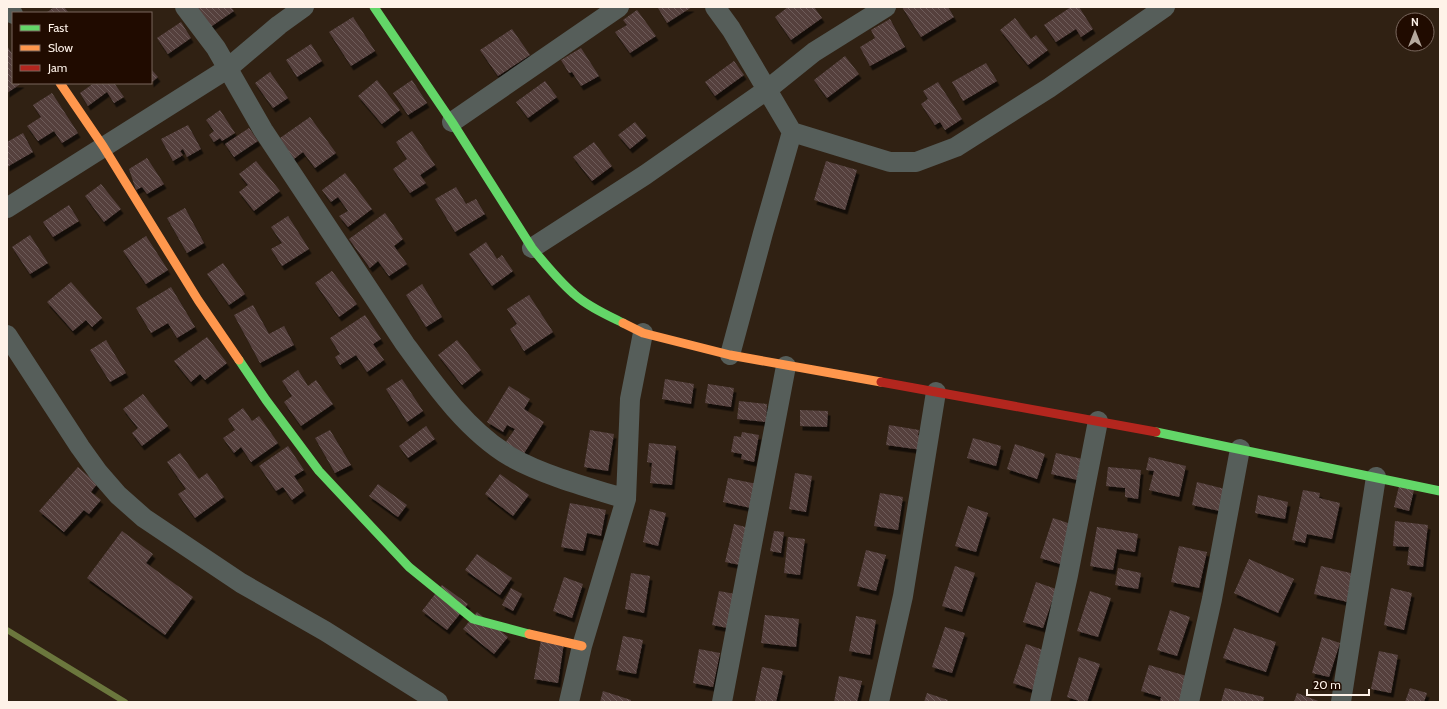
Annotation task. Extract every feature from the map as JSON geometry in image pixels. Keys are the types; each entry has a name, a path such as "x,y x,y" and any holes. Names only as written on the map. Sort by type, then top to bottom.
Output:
{"main road":[{"path":"374,7 452,122 532,248 575,295 607,315 643,333 730,355 1098,421 1440,491"},
{"path":"61,84 104,146 198,300 299,445 319,471 409,567 473,619 520,632 582,646"}],"street":[{"path":"185,7 216,48 263,130 405,344 429,378 458,412 491,443 511,457 588,488 626,499"},
{"path":"7,208 227,69 278,24 304,7"},
{"path":"452,122 619,7"},
{"path":"715,7 731,29 768,89 792,132 890,162 916,162 956,147 1049,88 1165,7"},
{"path":"532,248 645,175 768,89 814,52 886,7"},
{"path":"730,355 792,132"},
{"path":"569,702 582,646 626,499 630,399 643,333"},
{"path":"7,335 98,472 118,495 144,518 241,583 325,631 438,702"},
{"path":"722,702 786,366"},
{"path":"879,702 903,596 936,392"},
{"path":"1040,702 1068,575 1098,421"},
{"path":"1189,702 1212,599 1240,449"},
{"path":"1341,702 1376,477"}],"building":[{"path":"54,7 64,7 68,12 47,12"},
{"path":"195,7 231,7 234,11 209,28"},
{"path":"692,7 667,23 658,8"},
{"path":"788,7 814,7 822,18 791,40 775,17"},
{"path":"902,7 948,7 954,17 921,37"},
{"path":"1071,7 1079,7 1093,29 1081,37 1076,29 1056,42 1044,25"},
{"path":"637,10 656,36 630,53 615,32 627,25 623,20"},
{"path":"353,17 375,51 351,66 329,32"},
{"path":"1015,18 1031,39 1036,35 1048,50 1028,65 1000,30"},
{"path":"890,19 905,47 870,66 860,47 875,38 871,30"},
{"path":"181,22 191,38 168,54 157,38"},
{"path":"512,29 530,55 498,76 480,50"},
{"path":"311,44 322,61 297,77 286,60"},
{"path":"7,46 12,54 12,84 20,84 7,93"},
{"path":"581,48 599,76 581,86 572,72 569,73 561,60"},
{"path":"845,56 859,74 827,98 814,80"},
{"path":"734,61 744,75 715,96 705,82"},
{"path":"986,63 997,81 963,101 952,82"},
{"path":"152,70 158,77 152,82"},
{"path":"270,72 288,98 273,108 255,83"},
{"path":"377,80 400,110 382,124 358,96"},
{"path":"412,80 427,103 408,115 393,93"},
{"path":"545,81 557,97 528,118 516,102"},
{"path":"938,82 962,119 945,130 940,122 935,125 921,104 928,99 923,91"},
{"path":"93,84 115,84 124,97 114,103 107,92 88,106 80,93"},
{"path":"52,93 78,133 62,143 54,131 38,141 27,126 41,117 33,105"},
{"path":"220,110 235,133 222,141 220,138 214,142 209,135 214,131 206,120"},
{"path":"310,117 336,153 315,168 303,152 294,159 280,138"},
{"path":"635,122 646,136 630,149 618,135"},
{"path":"188,125 201,149 187,157 183,149 180,151 183,155 173,161 161,139"},
{"path":"249,128 258,141 234,157 225,144"},
{"path":"412,131 435,165 420,175 426,183 410,193 393,169 407,159 396,142"},
{"path":"23,133 33,152 7,167 7,142"},
{"path":"594,142 612,166 592,181 573,157"},
{"path":"147,158 164,184 147,194 142,187 136,190 129,169"},
{"path":"256,161 280,191 254,211 239,192 248,185 239,174"},
{"path":"826,161 857,170 845,210 814,200"},
{"path":"345,173 372,209 348,227 339,216 348,211 338,197 331,202 322,190"},
{"path":"101,184 121,209 104,222 85,196"},
{"path":"456,187 466,204 476,199 485,214 455,232 435,199"},
{"path":"69,205 79,221 53,237 43,222"},
{"path":"185,208 204,243 187,253 167,218"},
{"path":"385,213 403,239 394,246 407,264 389,276 378,261 370,268 349,239"},
{"path":"288,216 309,249 282,266 271,249 282,243 271,227"},
{"path":"30,235 48,263 30,274 12,247"},
{"path":"146,236 168,270 146,284 123,251"},
{"path":"486,242 497,259 502,255 513,271 492,286 469,254"},
{"path":"223,263 245,294 229,305 207,274"},
{"path":"332,271 357,304 339,317 315,283"},
{"path":"71,282 102,318 92,327 86,320 73,331 47,302"},
{"path":"422,284 442,317 426,327 406,295"},
{"path":"171,287 195,327 177,338 168,323 151,333 136,308"},
{"path":"529,295 553,332 524,351 510,329 517,324 507,309"},
{"path":"253,305 269,334 284,326 294,345 260,363 234,315"},
{"path":"365,315 381,339 373,344 384,360 367,372 356,355 340,365 335,357 340,354 330,338"},
{"path":"207,337 227,363 205,380 200,374 191,382 174,361"},
{"path":"106,340 126,373 110,382 90,350"},
{"path":"457,340 481,370 462,385 438,355"},
{"path":"298,370 308,386 316,380 333,404 301,426 284,402 292,396 282,381"},
{"path":"402,379 423,411 407,422 386,389"},
{"path":"665,379 694,384 691,404 662,399"},
{"path":"708,384 734,388 731,407 705,403"},
{"path":"509,386 530,399 524,409 544,422 523,455 505,443 515,429 507,425 503,432 487,422"},
{"path":"143,394 168,426 142,446 132,433 138,428 123,409"},
{"path":"739,401 767,404 766,422 737,419"},
{"path":"243,408 252,421 259,416 278,443 251,462 241,447 234,453 223,438 235,430 228,419"},
{"path":"800,410 828,411 827,427 800,426"},
{"path":"889,425 919,430 918,435 925,436 922,450 886,445"},
{"path":"426,426 435,439 408,458 399,446"},
{"path":"330,430 351,465 335,473 315,438"},
{"path":"590,430 614,434 608,471 584,467"},
{"path":"742,432 759,435 754,462 741,459 742,454 731,452 734,436 741,437"},
{"path":"973,438 1001,446 996,466 967,458"},
{"path":"649,443 676,446 672,485 650,483 652,463 647,462"},
{"path":"1015,444 1045,454 1037,479 1007,469"},
{"path":"288,446 304,470 294,476 304,491 292,500 283,487 276,491 259,466"},
{"path":"180,453 199,479 207,473 224,497 195,518 178,494 186,489 167,462"},
{"path":"1056,453 1087,460 1082,481 1051,474"},
{"path":"1149,457 1186,466 1179,497 1149,490 1154,471 1146,470"},
{"path":"78,467 97,484 91,492 101,500 89,514 84,510 64,532 39,511"},
{"path":"1108,467 1141,470 1138,499 1125,497 1125,488 1106,486"},
{"path":"795,473 812,476 806,512 789,509"},
{"path":"500,474 529,495 513,516 485,494"},
{"path":"728,478 757,484 751,508 723,502"},
{"path":"1197,482 1229,490 1224,512 1192,505"},
{"path":"378,484 407,505 398,517 369,496"},
{"path":"1399,486 1414,490 1409,511 1394,507"},
{"path":"1303,490 1320,493 1319,498 1340,503 1332,539 1307,534 1305,543 1292,540"},
{"path":"880,493 903,497 898,530 874,526"},
{"path":"1258,495 1288,502 1285,519 1255,513"},
{"path":"570,503 606,510 601,536 587,533 583,551 561,547"},
{"path":"968,506 988,513 976,552 955,546"},
{"path":"650,509 666,513 658,546 643,542"},
{"path":"1053,518 1074,525 1060,564 1040,558"},
{"path":"1395,521 1428,525 1423,567 1407,565 1409,547 1393,546"},
{"path":"734,524 749,528 740,565 725,562"},
{"path":"1097,527 1138,534 1135,552 1117,549 1113,570 1090,566"},
{"path":"122,531 153,554 146,563 193,597 165,635 87,578"},
{"path":"774,531 784,532 781,553 770,551"},
{"path":"788,537 805,539 800,575 784,573"},
{"path":"1179,546 1207,552 1199,588 1171,582"},
{"path":"866,550 886,555 876,591 857,586"},
{"path":"477,554 512,578 500,595 465,570"},
{"path":"1249,559 1294,579 1278,613 1234,593"},
{"path":"955,566 975,573 962,612 942,606"},
{"path":"1321,566 1363,576 1356,604 1314,594"},
{"path":"1118,568 1141,573 1138,589 1115,585"},
{"path":"631,573 650,576 644,613 625,609"},
{"path":"564,577 583,584 572,618 553,611"},
{"path":"1036,582 1056,589 1043,628 1023,622"},
{"path":"442,585 468,604 447,630 422,611"},
{"path":"511,588 522,594 513,611 502,605"},
{"path":"1391,588 1412,593 1404,630 1384,625"},
{"path":"719,591 740,595 733,629 712,625"},
{"path":"1090,591 1111,598 1098,637 1077,631"},
{"path":"1170,610 1190,617 1177,656 1157,650"},
{"path":"477,612 508,637 494,654 463,629"},
{"path":"765,615 799,619 796,647 761,643"},
{"path":"856,616 876,620 870,655 849,651"},
{"path":"945,627 965,633 952,673 932,667"},
{"path":"1234,628 1276,642 1266,672 1223,658"},
{"path":"623,636 643,640 636,674 616,670"},
{"path":"1322,637 1340,643 1329,677 1312,673"},
{"path":"541,640 564,643 558,683 534,679"},
{"path":"1026,644 1046,651 1034,690 1013,683"},
{"path":"699,649 720,653 713,687 693,683"},
{"path":"1379,651 1398,655 1391,693 1371,689"},
{"path":"1079,657 1100,664 1087,702 1082,702 1067,697"},
{"path":"1149,665 1190,677 1182,702 1160,702 1161,697 1141,691"},
{"path":"762,667 783,671 776,702 755,701"},
{"path":"839,676 862,681 857,702 834,702"},
{"path":"1225,688 1264,697 1263,702 1221,702"},
{"path":"1410,688 1427,693 1424,702 1405,702"},
{"path":"603,691 631,700 631,702 600,702"},
{"path":"927,693 948,700 947,702 924,702"},
{"path":"1297,693 1321,702 1294,702"}],"waterway":[{"path":"7,630 125,702"}],"traffic: fast":[{"path":"374,7 452,122 532,248 568,289 597,310 623,323"},
{"path":"239,360 266,400 319,471 409,567 473,619 529,634"},
{"path":"1156,432 1440,491"}],"traffic: slow":[{"path":"61,84 103,146 198,300 239,360"},
{"path":"623,323 643,333 730,355 881,382"},
{"path":"529,634 582,646"}],"traffic: jam":[{"path":"881,382 1156,432"}]}
